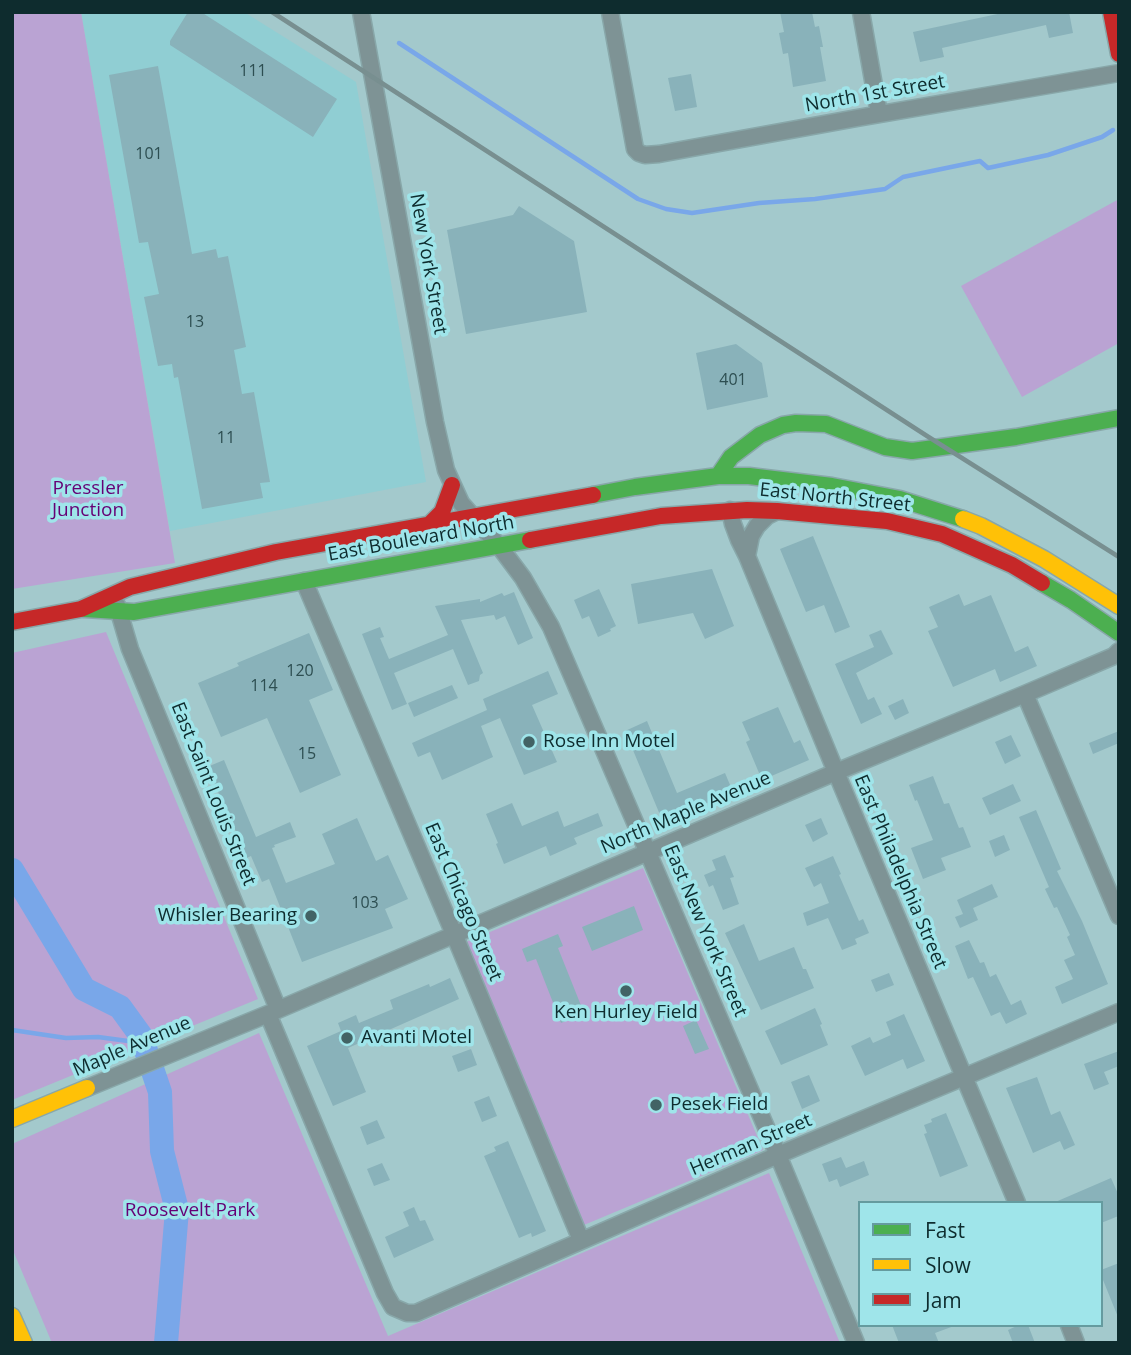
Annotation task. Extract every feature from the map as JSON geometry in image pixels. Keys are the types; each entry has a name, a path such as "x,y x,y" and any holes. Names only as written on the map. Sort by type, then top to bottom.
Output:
{"main road":[{"path":"1111,12 1119,54"},
{"path":"718,476 731,457 756,437 783,425 827,424 885,447 912,451 1016,437 1119,418"},
{"path":"739,491 749,476 756,437"},
{"name":"East Boulevard North","path":"81,609 130,587 276,552 635,487 718,476 749,476"},
{"name":"East North Street","path":"749,476 832,486 900,499 981,526 1044,559 1119,606"},
{"path":"430,524 442,512 452,485"},
{"path":"541,530 589,495"},
{"path":"730,510 733,505 750,495 769,500 900,499"},
{"path":"645,503 686,498"},
{"name":"East North Street","path":"730,510 769,500 887,521 942,534 1012,565 1071,600 1119,633"},
{"path":"541,530 605,508"},
{"name":"East Boulevard North","path":"119,612 134,612 233,594 304,573 499,546 541,530 730,510"},
{"path":"461,535 467,530 473,517"},
{"path":"499,546 500,532 506,528"},
{"path":"12,622 81,609 119,612 122,606 136,597 195,582 240,561"},
{"name":"Maple Avenue","path":"12,1119 87,1088"},
{"path":"12,1316 24,1343"}],"street":[{"name":"New York Street","path":"361,12 435,422 446,470 461,503 473,517"},
{"name":"North 1st Street","path":"610,12 635,149 639,153 649,155 1119,74"},
{"path":"860,12 879,114"},
{"path":"747,555 751,536 767,516 769,500"},
{"name":"East Philadelphia Street","path":"730,510 733,524 1016,1201"},
{"name":"East New York Street","path":"473,517 523,578 551,627 856,1343"},
{"name":"East Chicago Street","path":"304,573 581,1240"},
{"name":"East Saint Louis Street","path":"114,594 130,649 385,1293 393,1307 400,1311"},
{"name":"North Maple Avenue","path":"273,1011 1025,694 1114,656 1119,651"},
{"path":"1025,694 1119,916"},
{"name":"Maple Avenue","path":"87,1088 273,1011"},
{"name":"Herman Street","path":"400,1311 407,1314 416,1313 581,1240 1119,1012"}],"shaded area":[{"path":"81,12 244,12 356,82 426,482 170,531"}],"green space":[{"name":"Pressler Junction","path":"12,12 81,12 175,563 12,589"},
{"path":"1119,199 1119,343 1022,397 961,286"},
{"path":"106,632 258,999 12,1100 12,653"},
{"path":"643,868 763,1150 584,1225 466,942"},
{"name":"Roosevelt Park","path":"259,1033 388,1336 769,1173 840,1343 52,1343 12,1248 12,1144"}],"building":[{"path":"188,12 201,12 337,99 313,137 170,45"},
{"path":"780,12 812,12 815,27 819,26 826,81 793,87 788,53 783,54 779,33 784,32"},
{"path":"1007,12 1069,12 1073,33 1049,38 1046,25 942,48 944,57 920,62 913,32"},
{"path":"158,66 192,254 216,249 218,258 228,256 246,347 234,350 242,394 254,392 270,482 260,483 263,498 202,509 178,377 174,378 172,364 158,366 144,297 159,294 148,242 139,243 109,75"},
{"path":"691,74 697,107 675,111 668,78"},
{"path":"519,206 574,241 587,312 466,334 447,230 513,215"},
{"path":"736,344 762,363 768,397 707,410 696,353"},
{"path":"813,536 850,627 835,633 824,605 806,612 780,549"},
{"path":"712,569 734,626 705,639 693,613 638,624 631,584"},
{"path":"599,589 616,626 598,637 589,616 582,619 574,600"},
{"path":"514,592 533,638 518,645 505,616 496,620 494,615 461,620 483,673 479,681 468,685 453,649 394,673 407,704 392,710 362,634 380,627 384,637 380,638 389,659 448,635 435,606 480,599 480,602 502,593 504,596"},
{"path":"959,594 964,606 991,595 1015,652 1028,646 1037,666 1000,682 995,669 953,687 928,631 938,627 929,607"},
{"path":"881,630 893,654 856,673 868,700 874,697 882,714 861,724 835,664 874,647 869,635"},
{"path":"309,633 333,690 309,700 341,775 300,793 267,718 221,737 198,683 239,666 237,663"},
{"path":"548,671 558,694 532,705 557,762 524,775 500,718 481,726 493,757 442,780 430,752 418,757 412,743 487,710 483,699"},
{"path":"452,685 458,698 414,717 408,703"},
{"path":"903,699 909,713 895,720 888,706"},
{"path":"778,707 794,743 800,740 809,760 762,780 746,742 750,740 742,722"},
{"path":"647,721 677,793 725,773 733,792 663,822 625,731"},
{"path":"1119,731 1119,743 1093,754 1089,743"},
{"path":"1011,735 1021,756 1005,764 995,742"},
{"path":"224,760 256,837 290,822 296,837 272,848 286,883 335,864 322,834 357,818 376,861 388,855 408,899 385,909 393,928 302,962 269,879 262,882 251,856 242,860 236,844 241,843 207,767"},
{"path":"933,776 944,804 949,803 959,828 963,827 971,847 941,858 946,870 923,879 911,848 933,840 909,785"},
{"path":"1013,784 1021,801 990,815 982,798"},
{"path":"512,803 522,826 558,811 564,827 598,813 603,826 574,838 577,844 550,856 546,846 504,864 486,814"},
{"path":"1036,810 1061,869 1057,871 1082,921 1108,984 1062,1004 1055,987 1073,979 1064,960 1075,955 1067,937 1070,935 1045,889 1049,887 1019,817"},
{"path":"821,818 828,834 813,842 805,825"},
{"path":"1004,835 1010,850 995,857 989,841"},
{"path":"725,855 734,877 730,878 739,904 723,910 713,885 709,887 704,875 716,870 712,860"},
{"path":"833,856 859,921 863,919 869,933 855,939 857,944 842,950 828,918 807,926 803,913 829,903 821,883 814,887 805,868"},
{"path":"992,884 998,897 973,908 978,920 960,928 955,917 963,914 957,900"},
{"path":"634,906 643,930 592,951 582,927"},
{"path":"744,924 759,961 794,947 814,988 761,1010 725,933"},
{"path":"558,934 563,946 558,948 584,1013 561,1023 536,959 527,962 522,949"},
{"path":"969,940 980,963 984,962 990,977 996,974 1011,1005 1021,1000 1027,1014 1006,1024 1000,1012 991,1016 973,977 968,979 955,946"},
{"path":"889,973 894,985 876,992 871,980"},
{"path":"450,978 459,999 348,1048 366,1092 333,1106 307,1046 341,1031 338,1023 356,1015 359,1023 393,1009 390,1000"},
{"path":"815,1008 828,1045 781,1065 765,1031"},
{"path":"904,1014 925,1061 907,1069 903,1059 865,1076 851,1046 870,1037 873,1043 891,1035 886,1022"},
{"path":"696,1020 709,1049 695,1054 683,1026"},
{"path":"471,1049 477,1065 458,1072 452,1056"},
{"path":"1119,1051 1119,1066 1104,1072 1109,1084 1094,1090 1084,1064"},
{"path":"809,1075 820,1101 802,1109 791,1082"},
{"path":"1037,1077 1051,1115 1060,1111 1075,1145 1064,1150 1060,1141 1033,1153 1006,1088"},
{"path":"489,1096 497,1116 482,1122 474,1102"},
{"path":"946,1113 968,1166 940,1177 924,1134 927,1133 924,1125"},
{"path":"377,1120 385,1138 367,1145 360,1127"},
{"path":"508,1141 546,1231 532,1237 531,1233 519,1238 484,1156 496,1151 494,1147"},
{"path":"841,1157 846,1168 864,1161 869,1175 840,1187 837,1179 829,1182 822,1164"},
{"path":"382,1163 390,1180 374,1186 367,1169"},
{"path":"1111,1178 1119,1196 1119,1216 1103,1222 1103,1201 1058,1201"},
{"path":"414,1207 420,1221 425,1220 434,1240 394,1258 385,1237 409,1226 403,1212"},
{"path":"1119,1263 1119,1317 1103,1280 1103,1269"},
{"path":"893,1327 951,1327 935,1333 939,1343 899,1343"},
{"path":"1029,1327 1035,1343 1013,1343 1008,1330"}],"waterway":[{"path":"399,43 638,199 666,209 692,213 885,189 903,177 980,161 988,168 1048,155 1102,137 1113,130"},
{"path":"12,870 84,989 120,1007 141,1036 160,1092 162,1151 177,1210 166,1343"},
{"path":"12,1030 66,1038 98,1037 143,1043"}],"railway":[{"path":"272,12 927,436 1119,557"}],"traffic: fast":[{"path":"718,476 731,457 760,435 783,425 796,423 826,424 885,447 912,451 1016,437 1119,418"},
{"path":"593,495 718,476 749,476 832,486 900,499 963,519"},
{"path":"85,609 134,612 530,540"},
{"path":"1042,583 1119,633"}],"traffic: slow":[{"path":"963,519 1044,559 1119,606"},
{"path":"12,1119 87,1088"},
{"path":"12,1316 24,1343"}],"traffic: jam":[{"path":"1111,12 1119,54"},
{"path":"430,524 442,512 452,485"},
{"path":"12,622 81,609 130,587 276,552 593,495"},
{"path":"530,540 661,516 747,510 777,511 887,521 942,534 1012,565 1042,583"}],"place":[{"name":"Rose Inn Motel","path":"529,742"},
{"name":"Whisler Bearing","path":"311,916"},
{"name":"Ken Hurley Field","path":"626,991"},
{"name":"Avanti Motel","path":"347,1038"},
{"name":"Pesek Field","path":"656,1105"}]}
